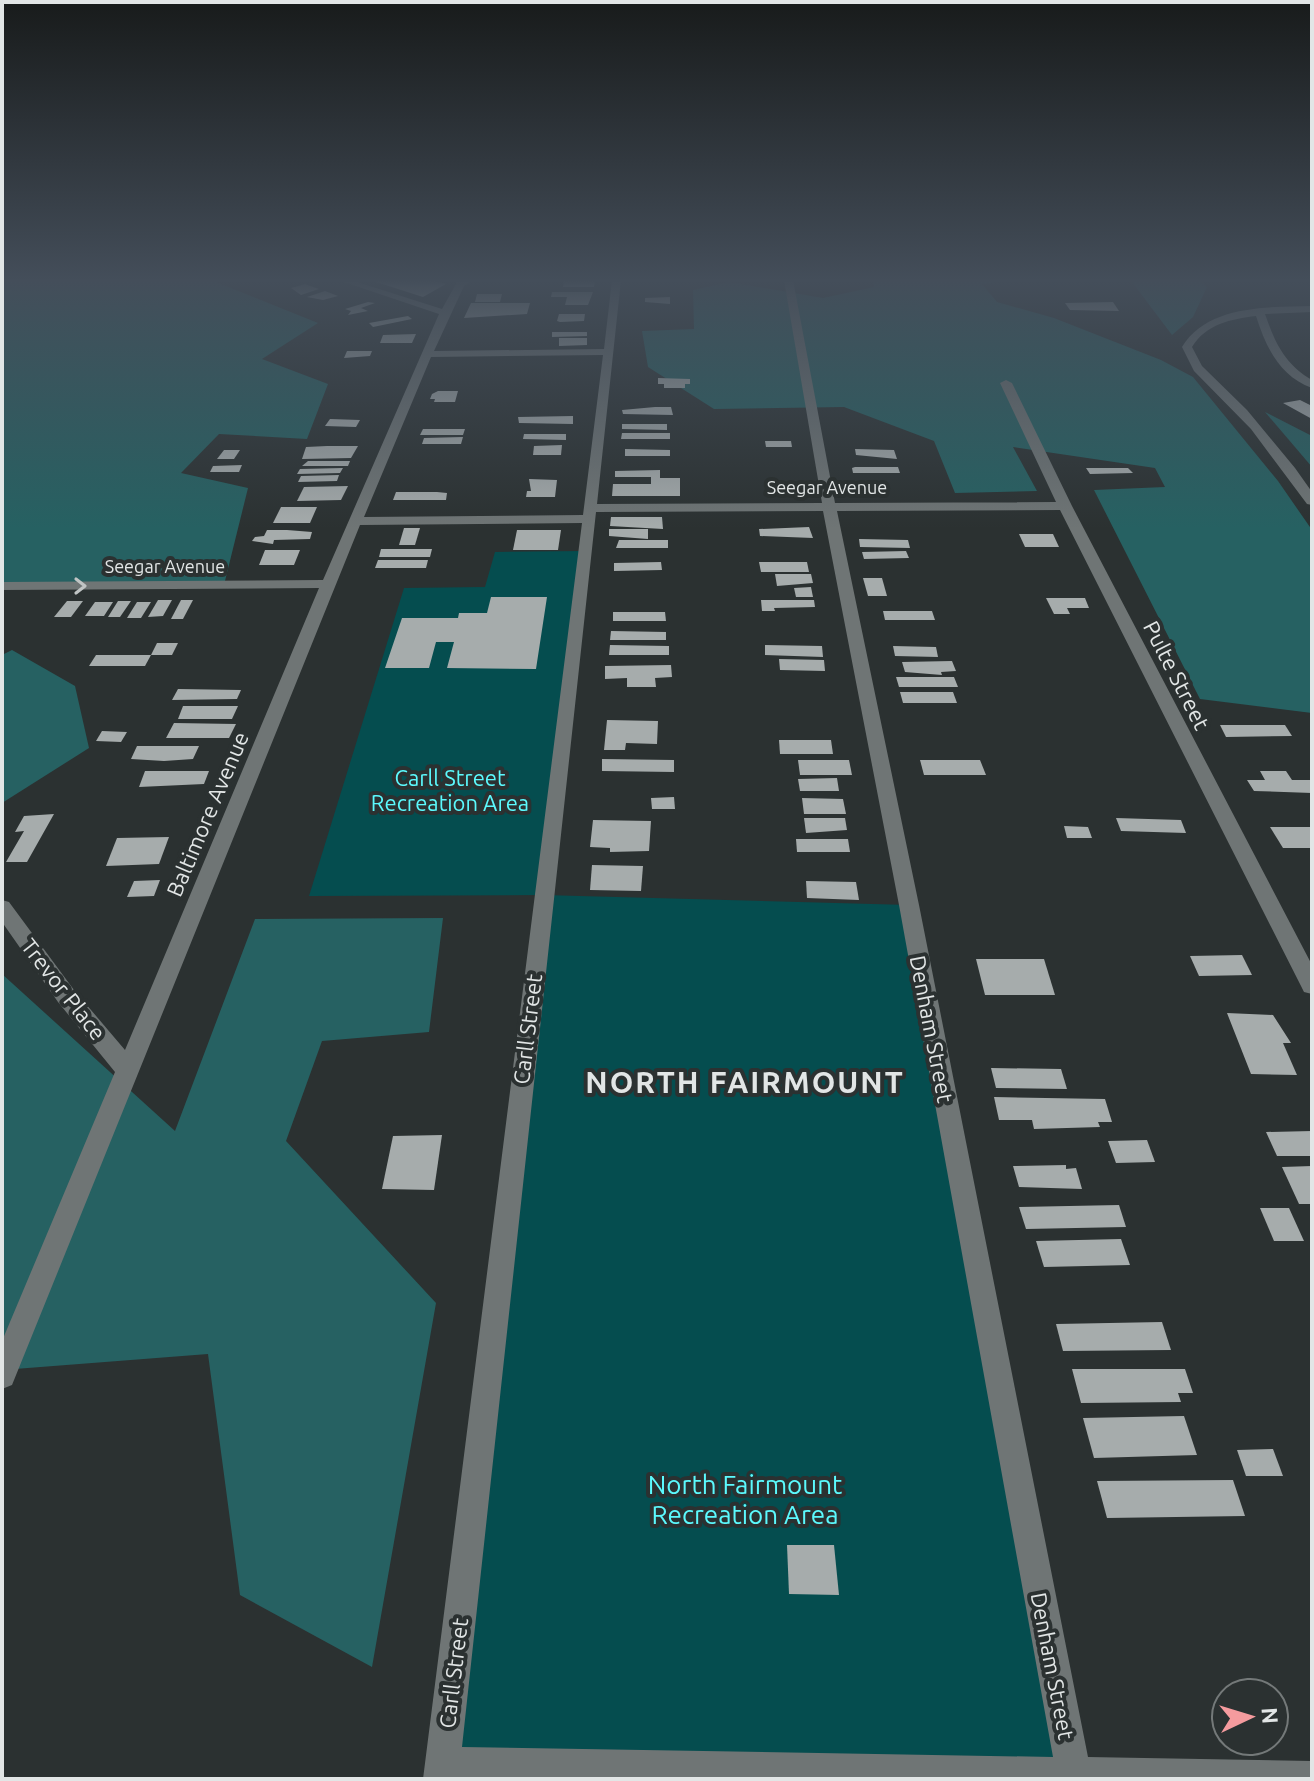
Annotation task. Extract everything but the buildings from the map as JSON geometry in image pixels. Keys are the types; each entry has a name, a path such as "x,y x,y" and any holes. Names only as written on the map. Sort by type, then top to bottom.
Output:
{"street":[{"name":"Baltimore Avenue","path":"2,1375 328,584 424,363"},
{"name":"Carll Street","path":"441,1772 608,363"},
{"name":"Denham Street","path":"803,363 1075,1777"},
{"path":"1194,363 1272,444 1312,501"},
{"path":"1282,363 1312,385"},
{"name":"Pulte Street","path":"1006,383 1065,506 1312,986"},
{"name":"Seegar Avenue","path":"355,521 829,507 1065,506"},
{"name":"Seegar Avenue","path":"2,586 328,584"},
{"name":"Trevor Place","path":"2,907 66,996 127,1069"},
{"path":"441,1772 1311,1779"}],"green space":[{"name":"North Fairmount Recreation Area","path":"584,551 543,895 909,905 1074,1775 442,1764 542,895 309,896 404,588 485,587 495,552"}],"shaded area":[{"path":"2,363 273,363 328,384 307,439 219,434 181,473 248,488 224,585 2,586"},
{"path":"647,363 1167,363 1193,377 1278,481 1312,530 1312,713 1200,699 1094,490 1165,487 1155,468 1013,447 1037,491 955,493 934,441 844,407 714,409 648,367"},
{"path":"1265,412 1312,436 1312,467"},
{"path":"12,650 75,686 89,748 2,803 2,655"},
{"path":"443,918 429,1032 322,1041 286,1141 436,1303 372,1667 240,1595 208,1354 2,1370 2,974 175,1131 255,919"}],"district":[{"name":"NORTH FAIRMOUNT","path":"745,1082"}],"park label":[{"name":"Carll Street Recreation Area","path":"450,790"}]}
